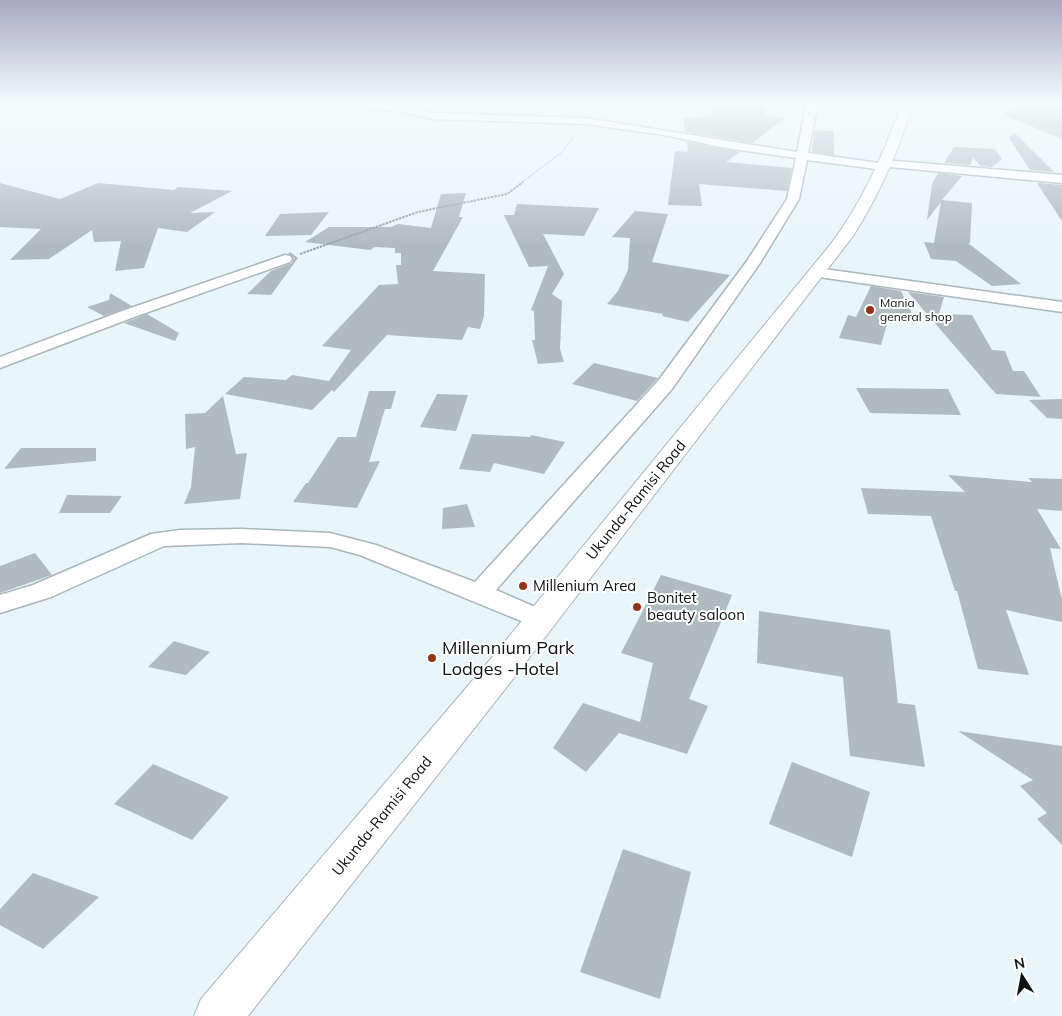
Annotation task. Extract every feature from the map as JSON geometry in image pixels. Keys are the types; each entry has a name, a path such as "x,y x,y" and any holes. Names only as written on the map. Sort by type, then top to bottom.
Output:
{"highway":[{"name":"Ukunda-Ramisi Road","path":"218,1016 501,670 817,273 853,225 885,165 890,151"}],"street":[{"path":"770,151 885,165 1062,179"},
{"path":"479,593 665,385 753,263 792,199 803,151"},
{"path":"0,362 128,314 285,259"},
{"path":"817,273 1062,307"},
{"path":"0,604 42,591 159,539 242,536 330,540 368,550 540,619"}],"path":[{"path":"285,259 418,212 507,194 562,151"}],"building":[{"path":"675,151 737,151 740,152 726,162 792,168 787,191 699,184 702,206 668,205"},
{"path":"834,151 834,155 812,152"},
{"path":"951,151 997,151 1002,159 992,167 981,166 973,158 970,165 944,163"},
{"path":"1018,151 1033,151 1054,172 1030,170"},
{"path":"938,173 962,176 942,200 972,203 970,243 968,243 1021,284 992,286 956,261 931,259 924,242 934,243 941,202 927,220 932,184"},
{"path":"0,183 60,199 98,183 174,190 178,187 232,191 190,213 215,212 187,232 158,228 144,268 115,271 121,241 94,242 92,230 49,259 10,260 41,229 0,227"},
{"path":"1037,183 1062,185 1062,221"},
{"path":"466,193 459,217 463,217 433,271 485,274 484,316 480,329 468,327 462,340 387,335 334,392 332,390 312,410 225,394 244,377 286,380 292,375 329,381 351,350 322,346 379,285 398,284 396,265 401,265 401,253 395,253 395,248 375,247 370,250 305,242 329,227 391,227 398,224 431,228 441,194"},
{"path":"517,204 599,208 584,236 543,234 564,274 552,294 562,301 560,349 564,362 538,364 532,340 535,340 534,311 531,310 548,266 529,267 504,215 514,215"},
{"path":"635,211 668,214 652,262 730,275 688,322 662,316 663,314 607,304 618,291 628,270 630,238 612,237"},
{"path":"329,212 311,235 265,236 280,214"},
{"path":"290,252 298,258 271,295 247,294 271,271 292,263 294,258 288,254"},
{"path":"871,286 901,291 916,322 889,317 881,345 839,338 848,315 856,317"},
{"path":"908,292 944,297 939,314 972,315 992,350 1005,351 1013,371 1024,371 1041,397 996,394"},
{"path":"110,293 132,306 104,316 87,307 109,300"},
{"path":"147,314 179,333 175,341 124,323"},
{"path":"594,363 658,378 637,401 572,384"},
{"path":"856,388 948,389 961,415 870,413"},
{"path":"369,391 396,391 391,409 385,409 369,462 380,461 357,508 293,502 306,483 308,483 338,437 356,437"},
{"path":"437,394 468,395 456,431 420,427"},
{"path":"223,396 236,454 247,453 240,499 184,504 191,487 195,447 186,449 185,414 205,413"},
{"path":"1062,399 1062,419 1047,418 1029,400"},
{"path":"472,434 530,437 531,435 565,442 544,474 494,463 490,472 459,469"},
{"path":"21,448 96,448 96,461 4,469"},
{"path":"948,475 1032,482 1028,478 1062,479 1062,511 1037,509 1061,549 1050,548 1062,600 1062,622 1006,610 1029,675 978,669 957,591 955,591 931,516 868,514 861,488 965,492"},
{"path":"67,495 122,496 110,513 59,513"},
{"path":"467,504 475,527 442,529 443,508"},
{"path":"35,553 52,575 0,593 0,566"},
{"path":"661,575 732,595 689,699 708,706 687,754 619,733 586,772 553,748 583,703 640,722 653,663 621,653"},
{"path":"759,611 890,630 898,703 915,705 925,767 850,756 843,677 757,663"},
{"path":"174,641 210,652 186,675 148,667"},
{"path":"958,731 1062,746 1062,845 1037,819 1047,813 1020,786 1033,780"},
{"path":"792,762 870,792 852,857 769,824"},
{"path":"153,764 229,797 192,840 114,804"},
{"path":"623,849 691,872 660,999 580,972"},
{"path":"33,873 99,897 43,949 0,925 0,909"}],"place":[{"name":"Mania general shop","path":"870,310"},
{"name":"Millenium Area","path":"523,586"},
{"name":"Bonitet beauty saloon","path":"637,607"},
{"name":"Millennium Park Lodges -Hotel","path":"432,658"}]}
